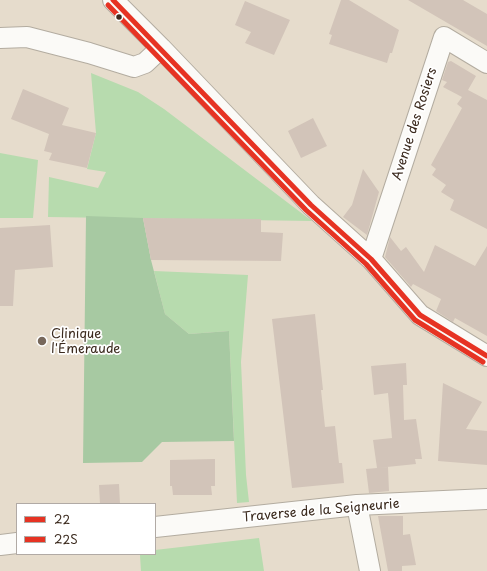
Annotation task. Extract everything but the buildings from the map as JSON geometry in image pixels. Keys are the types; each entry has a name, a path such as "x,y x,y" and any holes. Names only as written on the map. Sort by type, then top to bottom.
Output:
{"street":[{"path":"113,0 162,48 311,205 371,260 420,315 487,356"},
{"path":"0,38 27,37 89,53 134,68 145,63 162,48"},
{"name":"Avenue des Rosiers","path":"371,260 444,37 487,63"},
{"name":"Traverse de la Seigneurie","path":"156,527 357,505 487,499"},
{"path":"357,505 370,571"},
{"path":"0,545 16,543"}],"green space":[{"path":"91,73 138,92 164,109 312,221 48,217 49,177 98,188 106,172 87,169 96,133"},
{"path":"0,153 38,160 33,218 0,218"},
{"path":"86,216 143,218 151,260 165,314 189,334 229,331 234,441 162,442 142,462 83,463"},
{"path":"154,271 248,275 241,362 246,475 249,502 237,503 229,331 189,334 165,314"},
{"path":"259,538 264,571 141,571 140,555 156,555 156,550"}],"transit line":[{"name":"22","path":"113,0 311,205 371,259 420,315 487,356"},
{"name":"22S","path":"108,5 306,210 366,264 415,320 483,362"}],"place":[{"name":"Clinique l'Émeraude","path":"42,341"}]}
